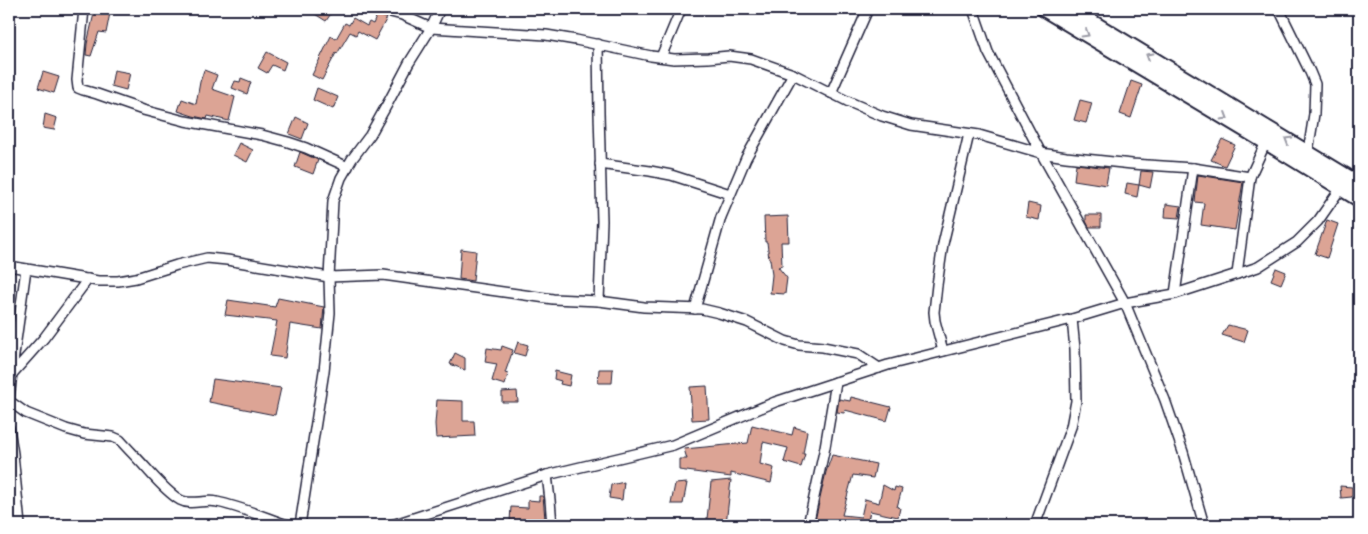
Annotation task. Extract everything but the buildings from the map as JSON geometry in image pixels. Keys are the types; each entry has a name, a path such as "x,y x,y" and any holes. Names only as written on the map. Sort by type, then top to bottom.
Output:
{"main road":[{"path":"1044,9 1359,200"},
{"path":"1070,9 1359,184"}],"street":[{"path":"84,9 77,80 78,88 143,110 185,121 262,135 288,142 348,167"},
{"path":"379,9 402,15 431,28 546,35 598,44 626,52 661,57 739,57 751,59 793,74 882,116 911,125 970,134 1041,153 1092,160 1193,168 1250,177"},
{"path":"300,525 324,371 330,313 329,277 333,201 341,178 370,135 408,63 431,28 440,9"},
{"path":"661,57 681,9"},
{"path":"831,93 868,9"},
{"path":"973,9 988,52 1041,153 1125,303 1165,400 1183,452 1204,525"},
{"path":"1279,9 1315,84 1314,114 1308,152"},
{"path":"598,44 602,221 599,301"},
{"path":"695,309 721,218 730,194 746,158 793,74"},
{"path":"943,351 935,321 935,303 943,244 970,134"},
{"path":"1237,274 1250,177 1266,142"},
{"path":"600,164 650,171 730,194"},
{"path":"1175,294 1193,168"},
{"path":"392,525 547,475 673,445 775,402 879,368 1072,319 1125,303 1175,294 1258,267 1297,242 1318,221 1341,188"},
{"path":"9,266 98,281 118,281 136,278 207,258 329,277 383,275 553,299 599,301 644,307 695,309 719,313 747,322 785,340 799,344 858,354 879,368"},
{"path":"26,269 11,354 9,400 26,413 66,429 84,434 113,437 120,440 162,485 184,502 215,501 286,525"},
{"path":"10,376 44,338 88,279"},
{"path":"1035,525 1071,427 1076,401 1075,348 1072,319"},
{"path":"808,525 825,447 836,382"},
{"path":"9,428 14,454 20,525"},
{"path":"547,475 552,525"}]}
